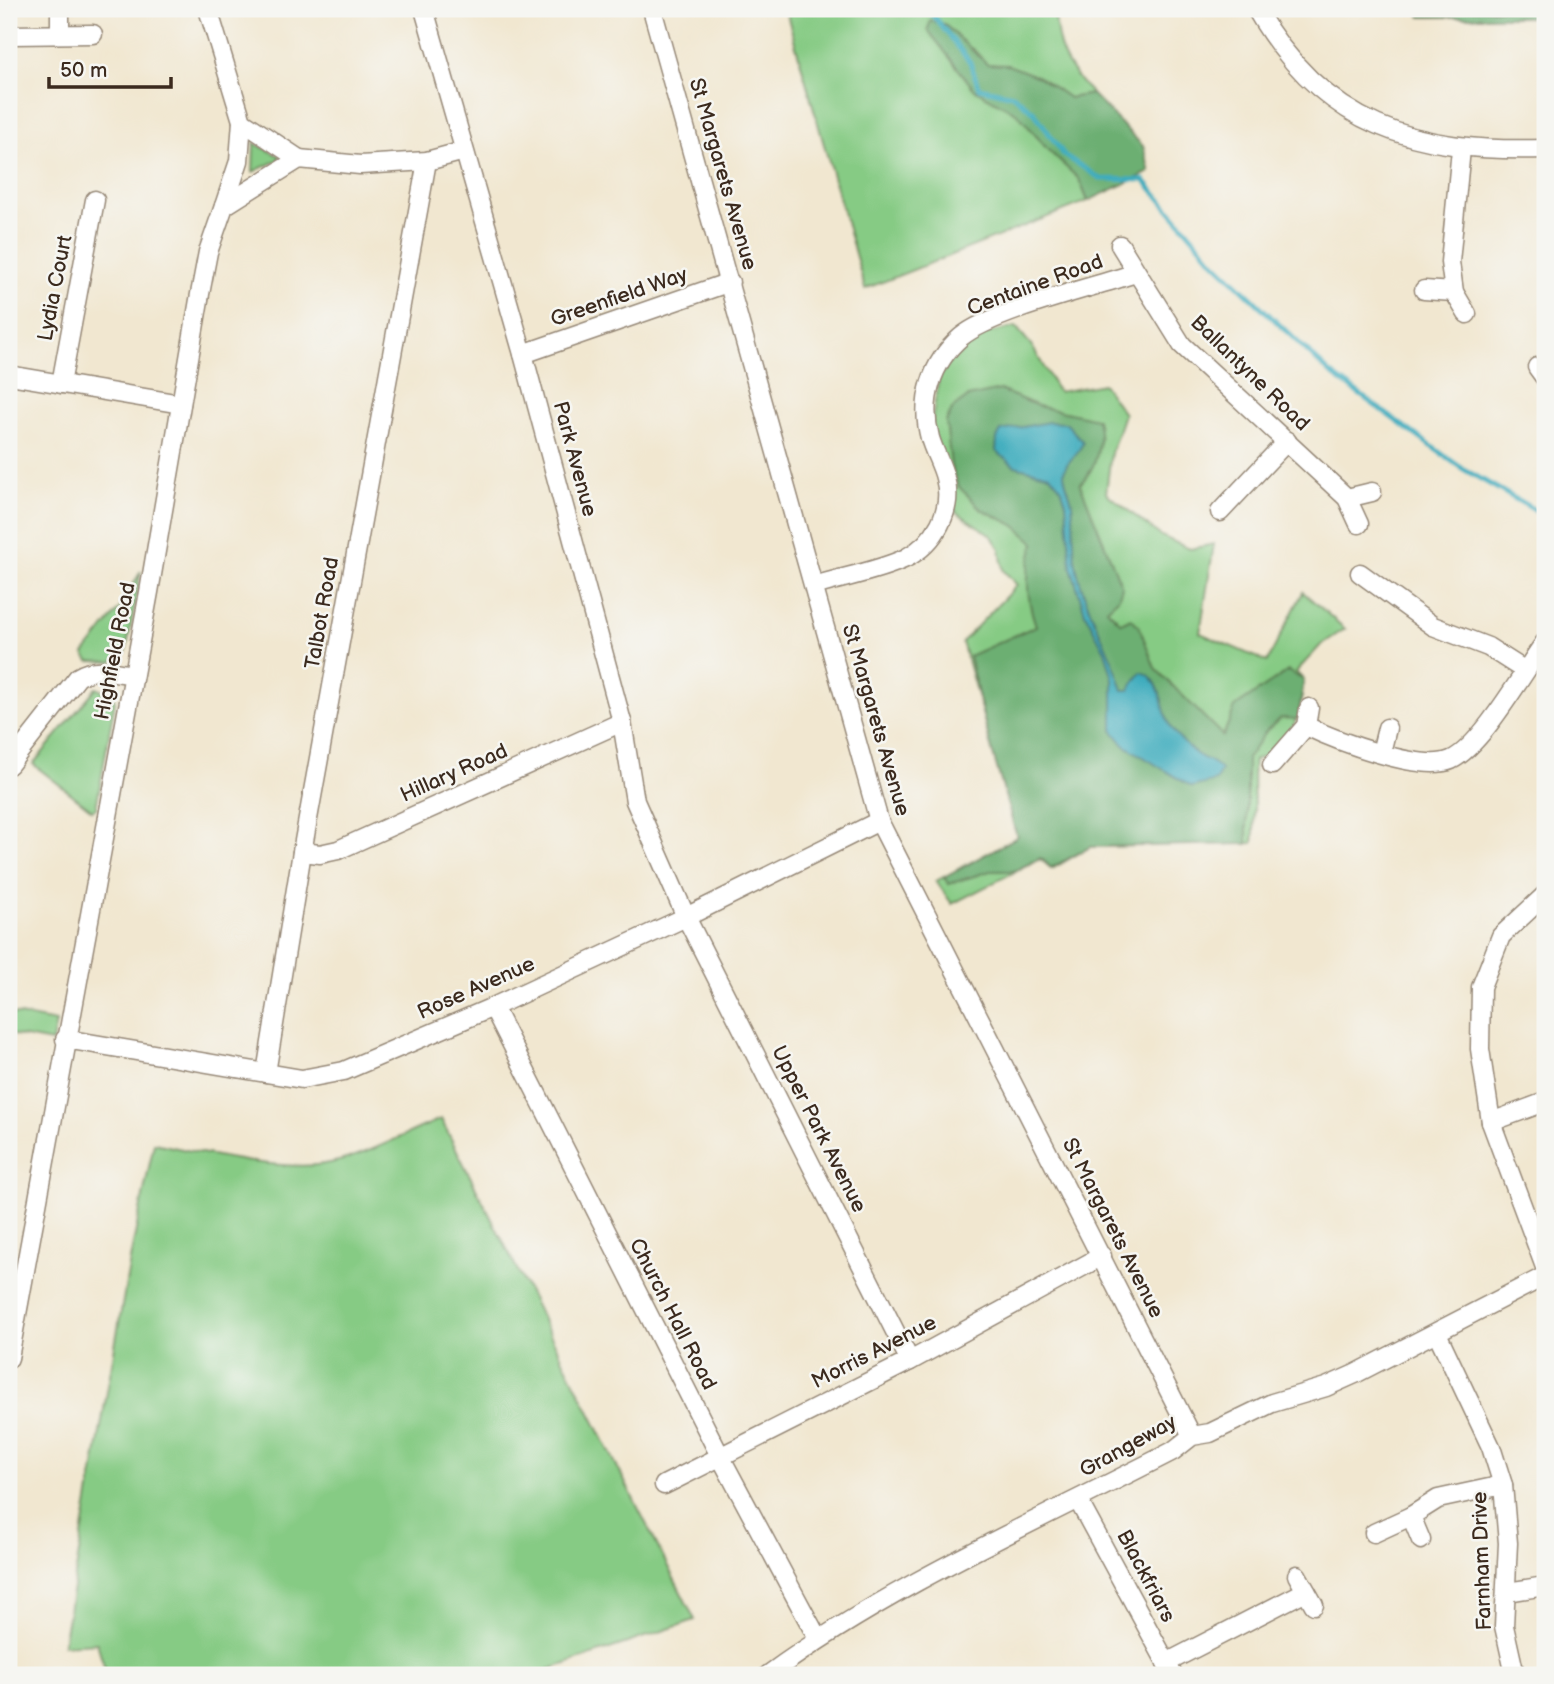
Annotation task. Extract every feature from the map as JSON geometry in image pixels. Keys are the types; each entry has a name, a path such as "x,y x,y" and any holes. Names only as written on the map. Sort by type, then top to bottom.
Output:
{"street":[{"path":"60,9 60,34"},
{"path":"208,9 242,121 299,159 360,165 427,162 464,151"},
{"name":"Park Avenue","path":"424,9 523,354 622,722 635,801 686,917"},
{"name":"St Margarets Avenue","path":"652,9 879,821 1192,1436"},
{"path":"1256,9 1289,60 1336,100 1389,130 1420,141 1461,149 1545,149"},
{"path":"11,35 93,34"},
{"name":"Highfield Road","path":"9,1358 15,1286 134,675 208,252 239,161 242,121"},
{"path":"1461,149 1450,262 1454,292 1467,314"},
{"path":"225,206 299,159"},
{"name":"Talbot Road","path":"266,1073 302,852 427,162"},
{"name":"Lydia Court","path":"61,384 95,200"},
{"name":"Ballantyne Road","path":"1120,245 1182,345 1348,498 1359,524"},
{"name":"Centaine Road","path":"814,586 906,558 932,539 942,521 948,500 945,479 929,435 926,403 935,368 961,337 996,318 1136,273"},
{"name":"Greenfield Way","path":"523,354 730,282"},
{"path":"1424,290 1454,292"},
{"path":"9,375 181,404"},
{"path":"1220,512 1287,441"},
{"path":"1348,498 1372,492"},
{"path":"1360,573 1433,625 1488,647 1524,670"},
{"path":"1306,726 1381,753 1429,763 1451,760 1478,738 1545,642"},
{"path":"9,765 78,677 87,671 100,670 134,675"},
{"path":"1272,765 1306,726 1309,708"},
{"name":"Hillary Road","path":"302,852 320,854 338,850 622,722"},
{"path":"1381,753 1387,729"},
{"name":"Rose Avenue","path":"65,1039 302,1079 344,1071 493,1007 686,917 879,821"},
{"path":"1545,895 1501,936 1481,987 1480,1049 1491,1122 1545,1267"},
{"name":"Upper Park Avenue","path":"686,917 911,1361"},
{"name":"Church Hall Road","path":"493,1007 720,1456 818,1639"},
{"path":"1491,1122 1545,1102"},
{"name":"Morris Avenue","path":"664,1485 911,1361 1102,1256"},
{"name":"Grangeway","path":"768,1675 818,1639 877,1603 1173,1451 1192,1436 1210,1433 1272,1403 1326,1387 1545,1276"},
{"name":"Farnham Drive","path":"1437,1333 1491,1447 1503,1485 1507,1592 1504,1626 1515,1675"},
{"path":"1374,1533 1411,1516 1438,1499 1503,1485"},
{"name":"Blackfriars","path":"1078,1500 1169,1669"},
{"path":"1411,1516 1421,1540"},
{"path":"1169,1669 1310,1598 1297,1575"},
{"path":"1507,1592 1545,1586"}],"green space":[{"path":"1055,9 1057,35 1064,56 1075,75 1092,94 1069,98 1031,75 987,64 973,49 929,30 974,89 1018,114 1048,150 1079,179 1088,201 865,289 786,11"},
{"path":"1416,9 1545,9 1545,17 1421,17"},
{"path":"930,21 944,24 987,64 1008,65 1039,77 1069,98 1092,94 1143,146 1150,172 1088,201 1079,179 1048,150 1018,114 974,89 928,30"},
{"path":"254,143 280,156 280,159 253,172"},
{"path":"1016,327 1032,346 1058,392 1103,384 1124,414 1111,453 1106,493 1161,536 1190,549 1214,544 1200,633 1267,662 1303,592 1345,629 1321,645 1296,672 1304,680 1300,706 1292,729 1278,747 1254,760 1253,843 1090,847 1052,869 1040,859 952,904 936,881 1017,837 962,642 1017,585 1003,570 1000,549 991,535 955,511 931,425 939,377 961,347 978,335"},
{"path":"1000,390 1038,406 1097,419 1097,454 1091,470 1080,484 1122,587 1118,599 1107,609 1121,623 1131,618 1139,626 1155,668 1223,736 1235,707 1288,671 1304,680 1298,719 1281,718 1267,730 1247,759 1247,844 1090,847 1051,868 1041,858 1014,871 990,871 949,884 944,878 1017,837 989,740 969,656 1036,626 1028,584 1029,564 1035,543 1014,525 981,509 958,486 951,466 946,422 953,408 968,397"},
{"path":"141,571 126,652 112,662 89,661 84,654 120,608"},
{"path":"96,688 111,693 115,701 96,808 92,810 33,764"},
{"path":"9,1013 56,1022 52,1042 9,1034"},
{"path":"441,1119 695,1620 533,1675 107,1675 97,1643 63,1645 131,1254 154,1143 242,1161 289,1166 311,1165 343,1160"}],"water":[{"path":"1049,422 1066,423 1083,442 1066,465 1064,473 1072,504 1075,558 1083,592 1123,690 1129,690 1141,672 1154,680 1171,728 1191,750 1221,770 1216,781 1192,787 1124,745 1113,731 1113,679 1105,651 1085,613 1071,567 1066,503 1061,488 1050,475 1015,466 996,451 997,438 1001,431"}],"waterway":[{"path":"928,9 970,62 979,88 1013,95 1034,112 1064,155 1101,179 1144,180 1214,262 1330,373 1460,467 1545,516"}]}
